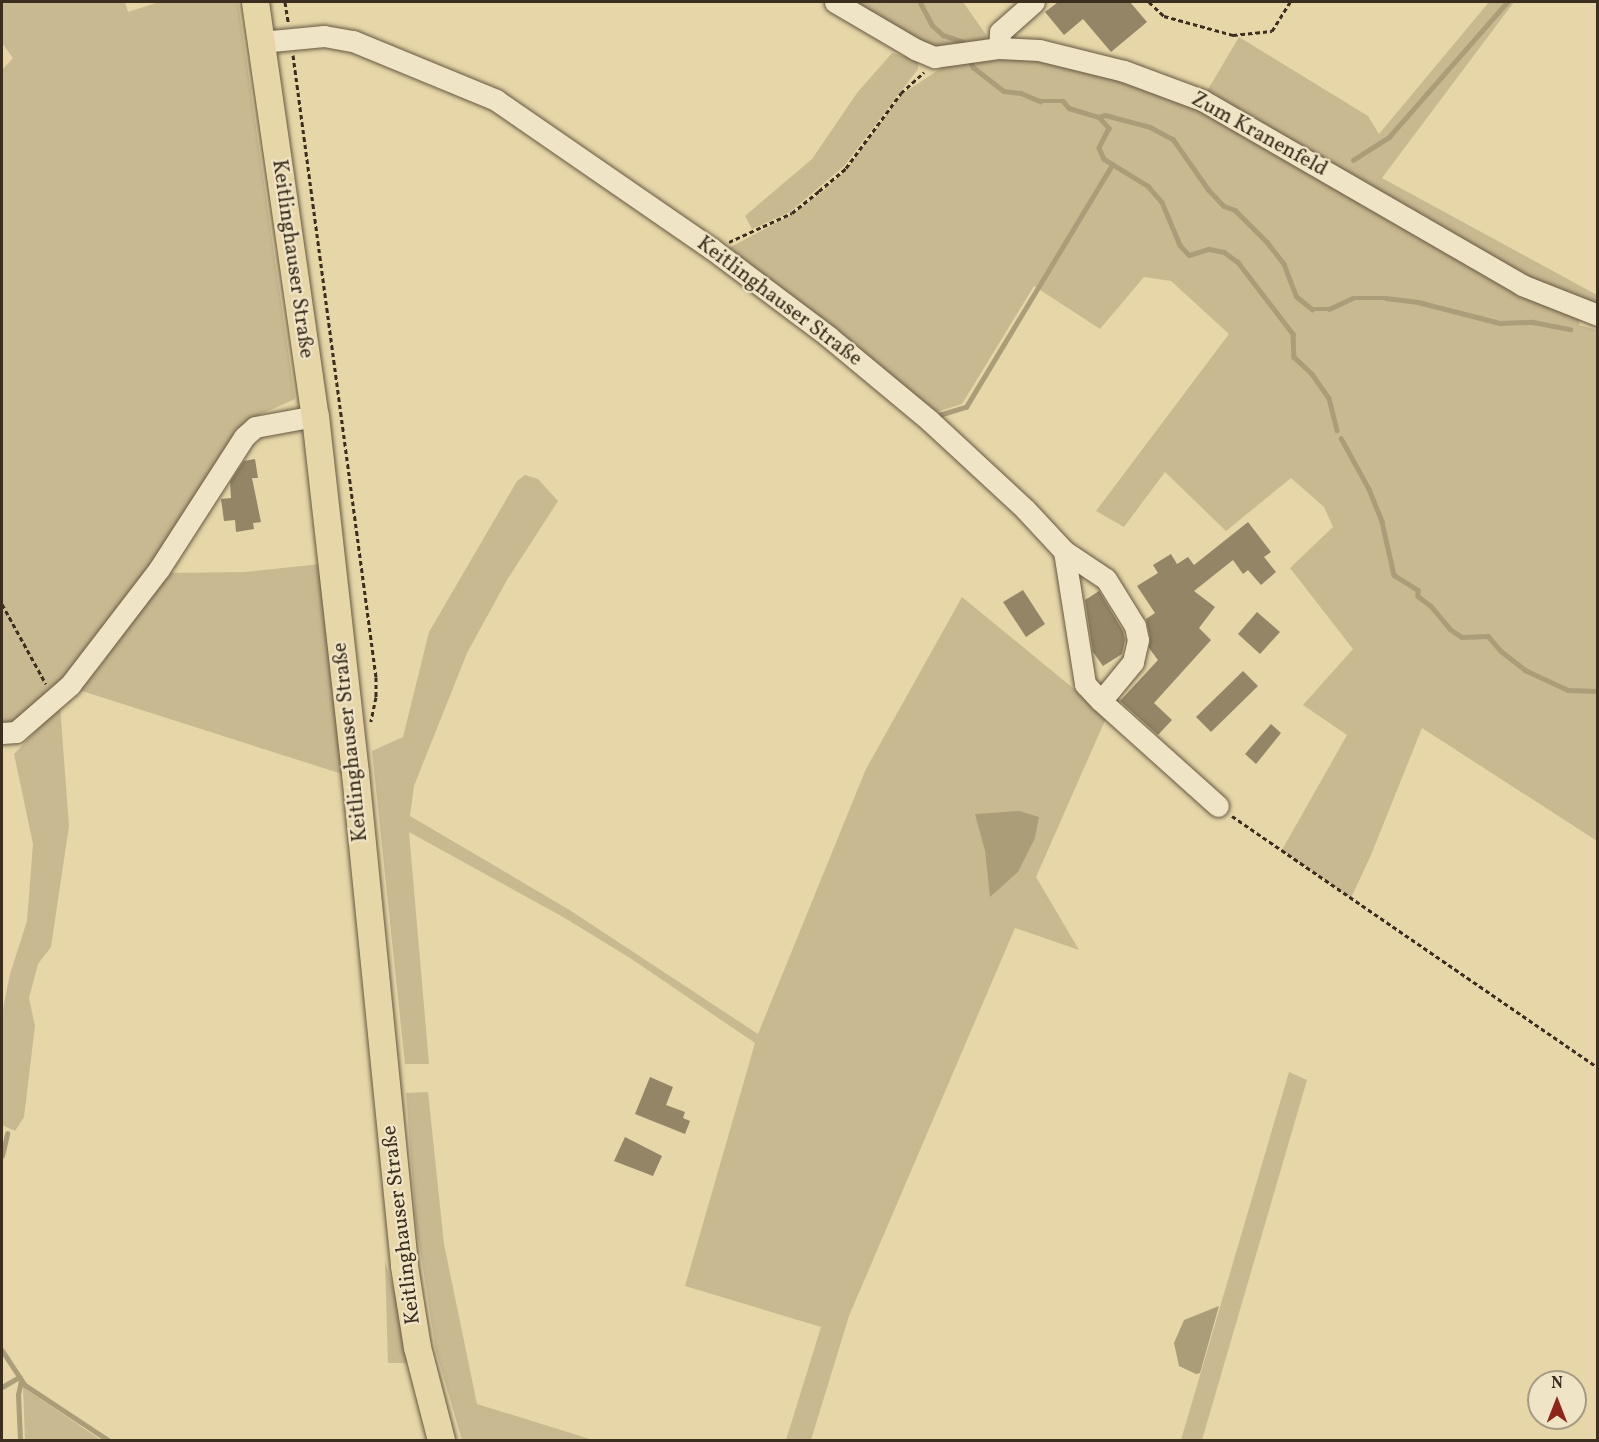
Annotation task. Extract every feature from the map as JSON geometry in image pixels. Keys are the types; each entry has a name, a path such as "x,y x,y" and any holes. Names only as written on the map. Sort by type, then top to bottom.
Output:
{"main road":[{"name":"Keitlinghauser Straße","path":"255,2 315,416 355,772 404,1266 417,1347 441,1440"}],"street":[{"name":"Zum Kranenfeld","path":"835,2 915,50 934,57 999,48 1039,50 1124,71 1203,100 1522,285 1598,315"},
{"path":"999,48 1000,32 1034,2"},
{"name":"Keitlinghauser Straße","path":"261,42 324,36 353,41 496,100 712,249 829,337 930,421 1025,509 1064,551 1106,579 1135,626 1138,640 1133,662 1101,701"},
{"path":"2,750 9,733 70,685 159,569 244,437 255,427 315,416"},
{"path":"1064,551 1085,684 1218,806"}],"path":[{"path":"1149,2 1164,16 1233,34 1272,31 1290,2"},
{"path":"712,249 792,213 846,168 901,93 933,65 934,57"},
{"path":"2,604 53,699"},
{"path":"1218,806 1278,850 1598,1068"}],"shaded area":[{"path":"2,2 125,2 128,12 159,2 238,2 295,399 250,419 152,566 64,678 15,729 2,729 2,70 13,58 2,43"},
{"path":"844,2 963,2 987,36 980,44 943,50 915,42"},
{"path":"1489,2 1514,2 1382,178 1597,295 1597,309 1527,279 1207,91 1239,37 1368,116 1379,134"},
{"path":"892,53 918,60 918,69 844,166 790,212 752,229 745,216 812,159 857,93"},
{"path":"1000,56 1068,62 1201,105 1581,315 1579,325 1598,330 1597,841 1422,728 1371,855 1351,898 1282,850 1347,735 1303,705 1353,649 1290,568 1333,527 1324,507 1291,478 1226,531 1165,472 1124,527 1096,511 1229,334 1171,281 1144,277 1100,329 1034,286 962,404 937,412 729,248 791,215 820,194 846,170 902,94 946,65"},
{"path":"525,475 538,479 558,501 507,580 467,653 414,786 410,816 568,909 758,1034 866,769 962,597 1107,716 1036,877 1079,950 1015,928 849,1316 811,1440 786,1440 821,1327 685,1286 755,1043 630,958 563,917 409,832 429,1064 405,1064 372,751 403,737 429,632 517,481"},
{"path":"321,564 342,774 79,690 95,673 168,573 245,572"},
{"path":"60,706 69,826 51,947 38,964 29,998 35,1026 24,1117 15,1131 2,1125 2,1014 10,974 27,921 33,844 14,754"},
{"path":"1019,811 1039,817 1035,838 1018,872 990,897 985,851 975,814"},
{"path":"1289,1072 1307,1080 1202,1440 1181,1440"},
{"path":"428,1092 444,1244 477,1404 593,1440 462,1440 436,1351 416,1224 406,1093"},
{"path":"385,1261 410,1347 413,1363 388,1363"},
{"path":"1219,1306 1200,1373 1196,1374 1179,1366 1174,1343 1184,1320"},
{"path":"23,1387 101,1440 25,1440"}],"building":[{"path":"1058,2 1130,2 1147,22 1111,52 1083,19 1064,35 1045,12"},
{"path":"255,459 258,478 252,478 261,522 253,523 254,529 236,532 235,520 224,521 221,499 231,498 230,482 244,461"},
{"path":"1248,522 1271,552 1264,557 1276,572 1261,585 1248,570 1243,574 1233,560 1194,591 1215,607 1199,628 1211,640 1154,703 1172,720 1158,735 1120,701 1158,660 1149,648 1150,637 1146,619 1155,613 1137,586 1158,573 1153,565 1171,554 1177,564 1188,557 1194,565"},
{"path":"1023,590 1045,624 1026,637 1003,602"},
{"path":"1099,591 1123,631 1125,640 1122,654 1103,666 1093,652 1085,600"},
{"path":"1257,612 1280,632 1260,654 1238,634"},
{"path":"1243,671 1258,686 1211,732 1196,717"},
{"path":"1271,724 1281,733 1256,764 1245,754"},
{"path":"650,1077 673,1087 666,1105 685,1112 683,1118 690,1121 685,1134 635,1114"},
{"path":"625,1137 662,1156 653,1176 614,1161"}],"waterway":[{"path":"920,2 932,25 943,35 963,42 965,46"},
{"path":"1353,160 1389,137 1507,2"},
{"path":"969,57 973,67 1004,91 1021,93 1040,101 1063,101 1069,108 1099,117 1109,128 1099,148 1104,159 1148,186 1162,202 1180,245 1189,255 1209,249 1224,252 1238,262 1293,334 1294,357 1312,374 1329,398 1337,430"},
{"path":"1099,117 1105,115 1150,127 1173,139 1208,189 1224,206 1235,210 1267,242 1284,264 1296,296 1312,309 1329,309 1353,298 1386,298 1418,302 1500,323 1533,322 1570,329"},
{"path":"939,415 966,407 1112,165"},
{"path":"1341,438 1369,489 1382,522 1394,575 1418,590 1418,596 1431,606 1450,629 1462,637 1488,636 1501,651 1525,670 1568,690 1598,691"},
{"path":"2,1156 7,1134"},
{"path":"2,1350 25,1385 108,1440"},
{"path":"2,1387 19,1377"},
{"path":"20,1440 18,1395 21,1381"}]}
